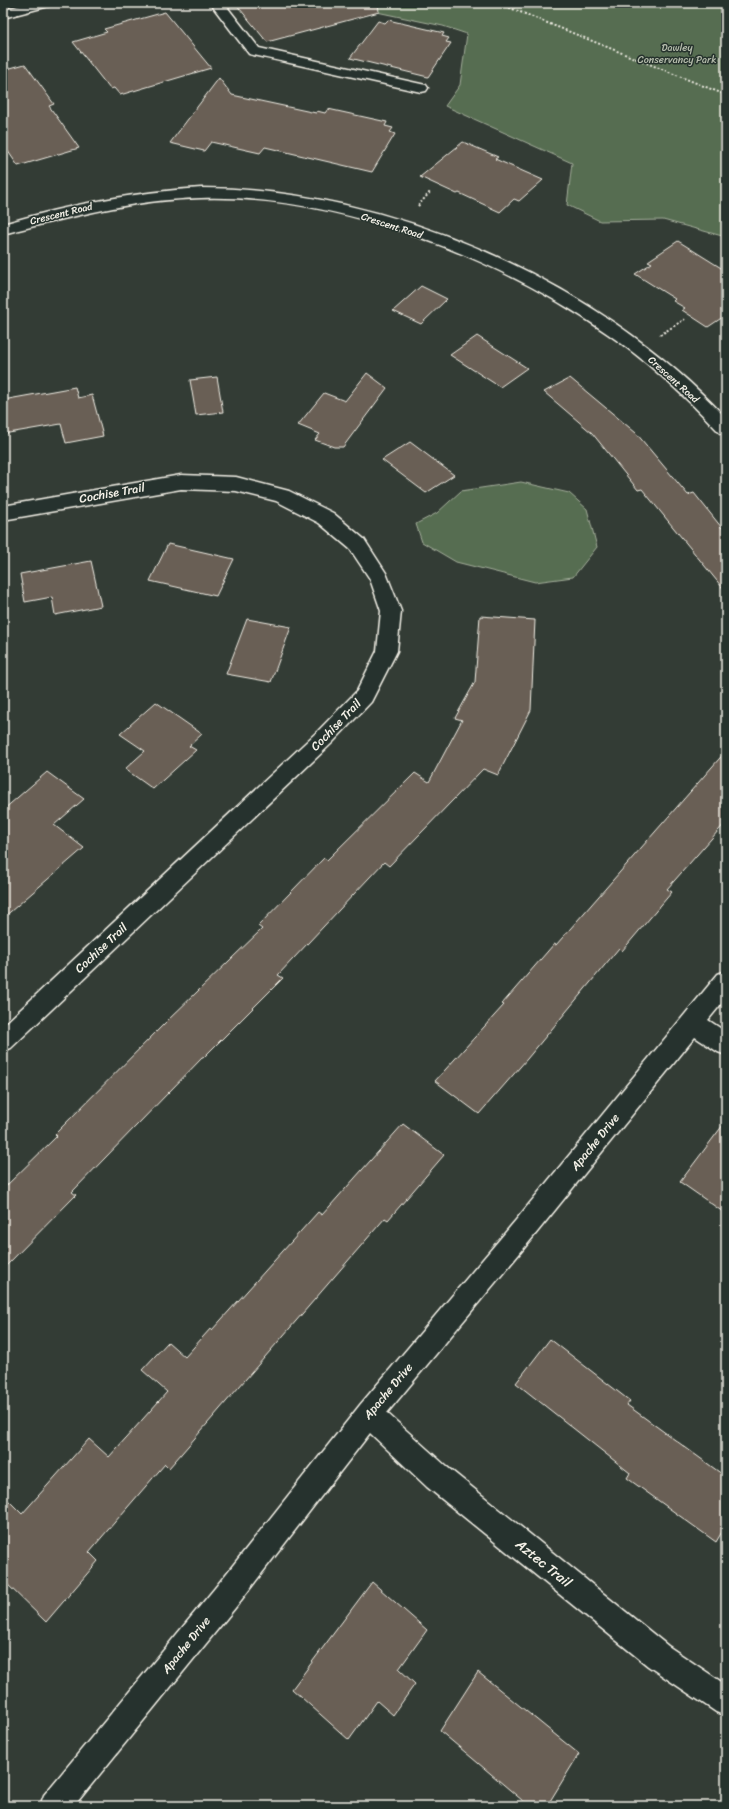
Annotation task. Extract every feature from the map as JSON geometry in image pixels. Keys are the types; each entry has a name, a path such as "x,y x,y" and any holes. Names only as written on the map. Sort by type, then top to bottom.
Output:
{"street":[{"path":"3,14 44,3"},
{"path":"217,3 254,51 421,88"},
{"name":"Crescent Road","path":"3,229 50,214 124,199 172,194 231,193 296,200 348,211 401,226 493,262 537,284 586,312 657,362 709,410 726,429"},
{"name":"Cochise Trail","path":"3,513 181,482 236,484 282,496 326,518 357,544 379,578 391,611 387,651 364,696 325,738 3,1041"},
{"name":"Apache Drive","path":"55,1806 224,1598 369,1414 525,1228 726,981"},
{"path":"693,1023 726,1045"},
{"name":"Aztec Trail","path":"369,1414 443,1482 658,1656 726,1702"}],"path":[{"path":"498,3 726,95"}],"green space":[{"name":"Dawley Conservancy Park","path":"355,3 726,3 726,237 663,220 600,221 567,205 572,163 445,106 460,85 467,34 443,26 358,8"},
{"path":"521,482 569,493 587,509 597,547 573,577 535,582 456,562 422,542 416,524 437,513 461,491"}],"building":[{"path":"235,3 378,3 379,12 267,42"},
{"path":"165,12 211,68 120,95 114,88 110,89 73,42 107,32 104,29"},
{"path":"388,20 444,33 442,36 449,38 446,42 451,43 428,77 350,58 378,21 385,23"},
{"path":"25,64 54,104 49,106 79,148 18,166 3,144 3,70"},
{"path":"219,78 232,95 316,113 317,111 325,113 328,109 387,122 385,126 393,128 390,132 395,134 372,172 265,147 260,153 211,142 204,151 170,143"},
{"path":"463,142 498,157 495,159 543,180 519,201 514,199 500,212 420,177"},
{"path":"678,241 726,271 726,315 708,327 682,310 685,308 673,301 675,299 635,274 652,263 648,261"},
{"path":"421,286 447,299 421,324 393,311"},
{"path":"477,336 527,368 500,387 450,355"},
{"path":"367,373 387,388 343,447 334,447 315,440 320,434 298,425 324,393 345,401"},
{"path":"217,377 223,412 196,415 190,380"},
{"path":"570,378 636,433 688,495 694,493 726,533 726,592 642,489 638,490 592,433 544,392"},
{"path":"75,387 78,398 92,395 103,436 66,443 61,424 3,434 3,400"},
{"path":"410,442 454,475 426,493 382,460"},
{"path":"168,544 234,559 216,596 150,581"},
{"path":"91,561 101,606 55,615 52,597 25,602 20,574"},
{"path":"480,616 535,620 531,710 498,775 483,769 389,866 384,862 278,975 283,978 202,1058 72,1192 76,1195 3,1269 3,1189 57,1136 55,1134 166,1022 262,929 258,926 324,858 327,860 415,773 429,782 462,720 455,718 475,682"},
{"path":"247,619 291,627 271,682 226,674"},
{"path":"156,702 202,734 189,746 196,750 153,789 125,769 145,751 120,734"},
{"path":"726,751 726,822 667,889 672,892 622,951 619,948 527,1059 479,1114 435,1081 504,1005 502,1004 554,944 556,945"},
{"path":"47,772 84,799 54,825 84,848 3,918 3,810"},
{"path":"726,1121 726,1214 680,1182"},
{"path":"403,1124 444,1155 388,1220 385,1218 169,1468 165,1464 89,1552 98,1561 46,1622 3,1580 3,1495 22,1514 89,1439 109,1457 167,1392 142,1370 168,1342 185,1357 211,1328 212,1330 318,1212 322,1215"},
{"path":"550,1339 630,1401 627,1405 726,1477 726,1525 716,1542 627,1478 630,1473 516,1383"},
{"path":"372,1582 427,1630 399,1669 415,1684 393,1715 377,1701 349,1740 292,1689"},
{"path":"478,1672 579,1754 547,1806 529,1806 440,1731"}]}
